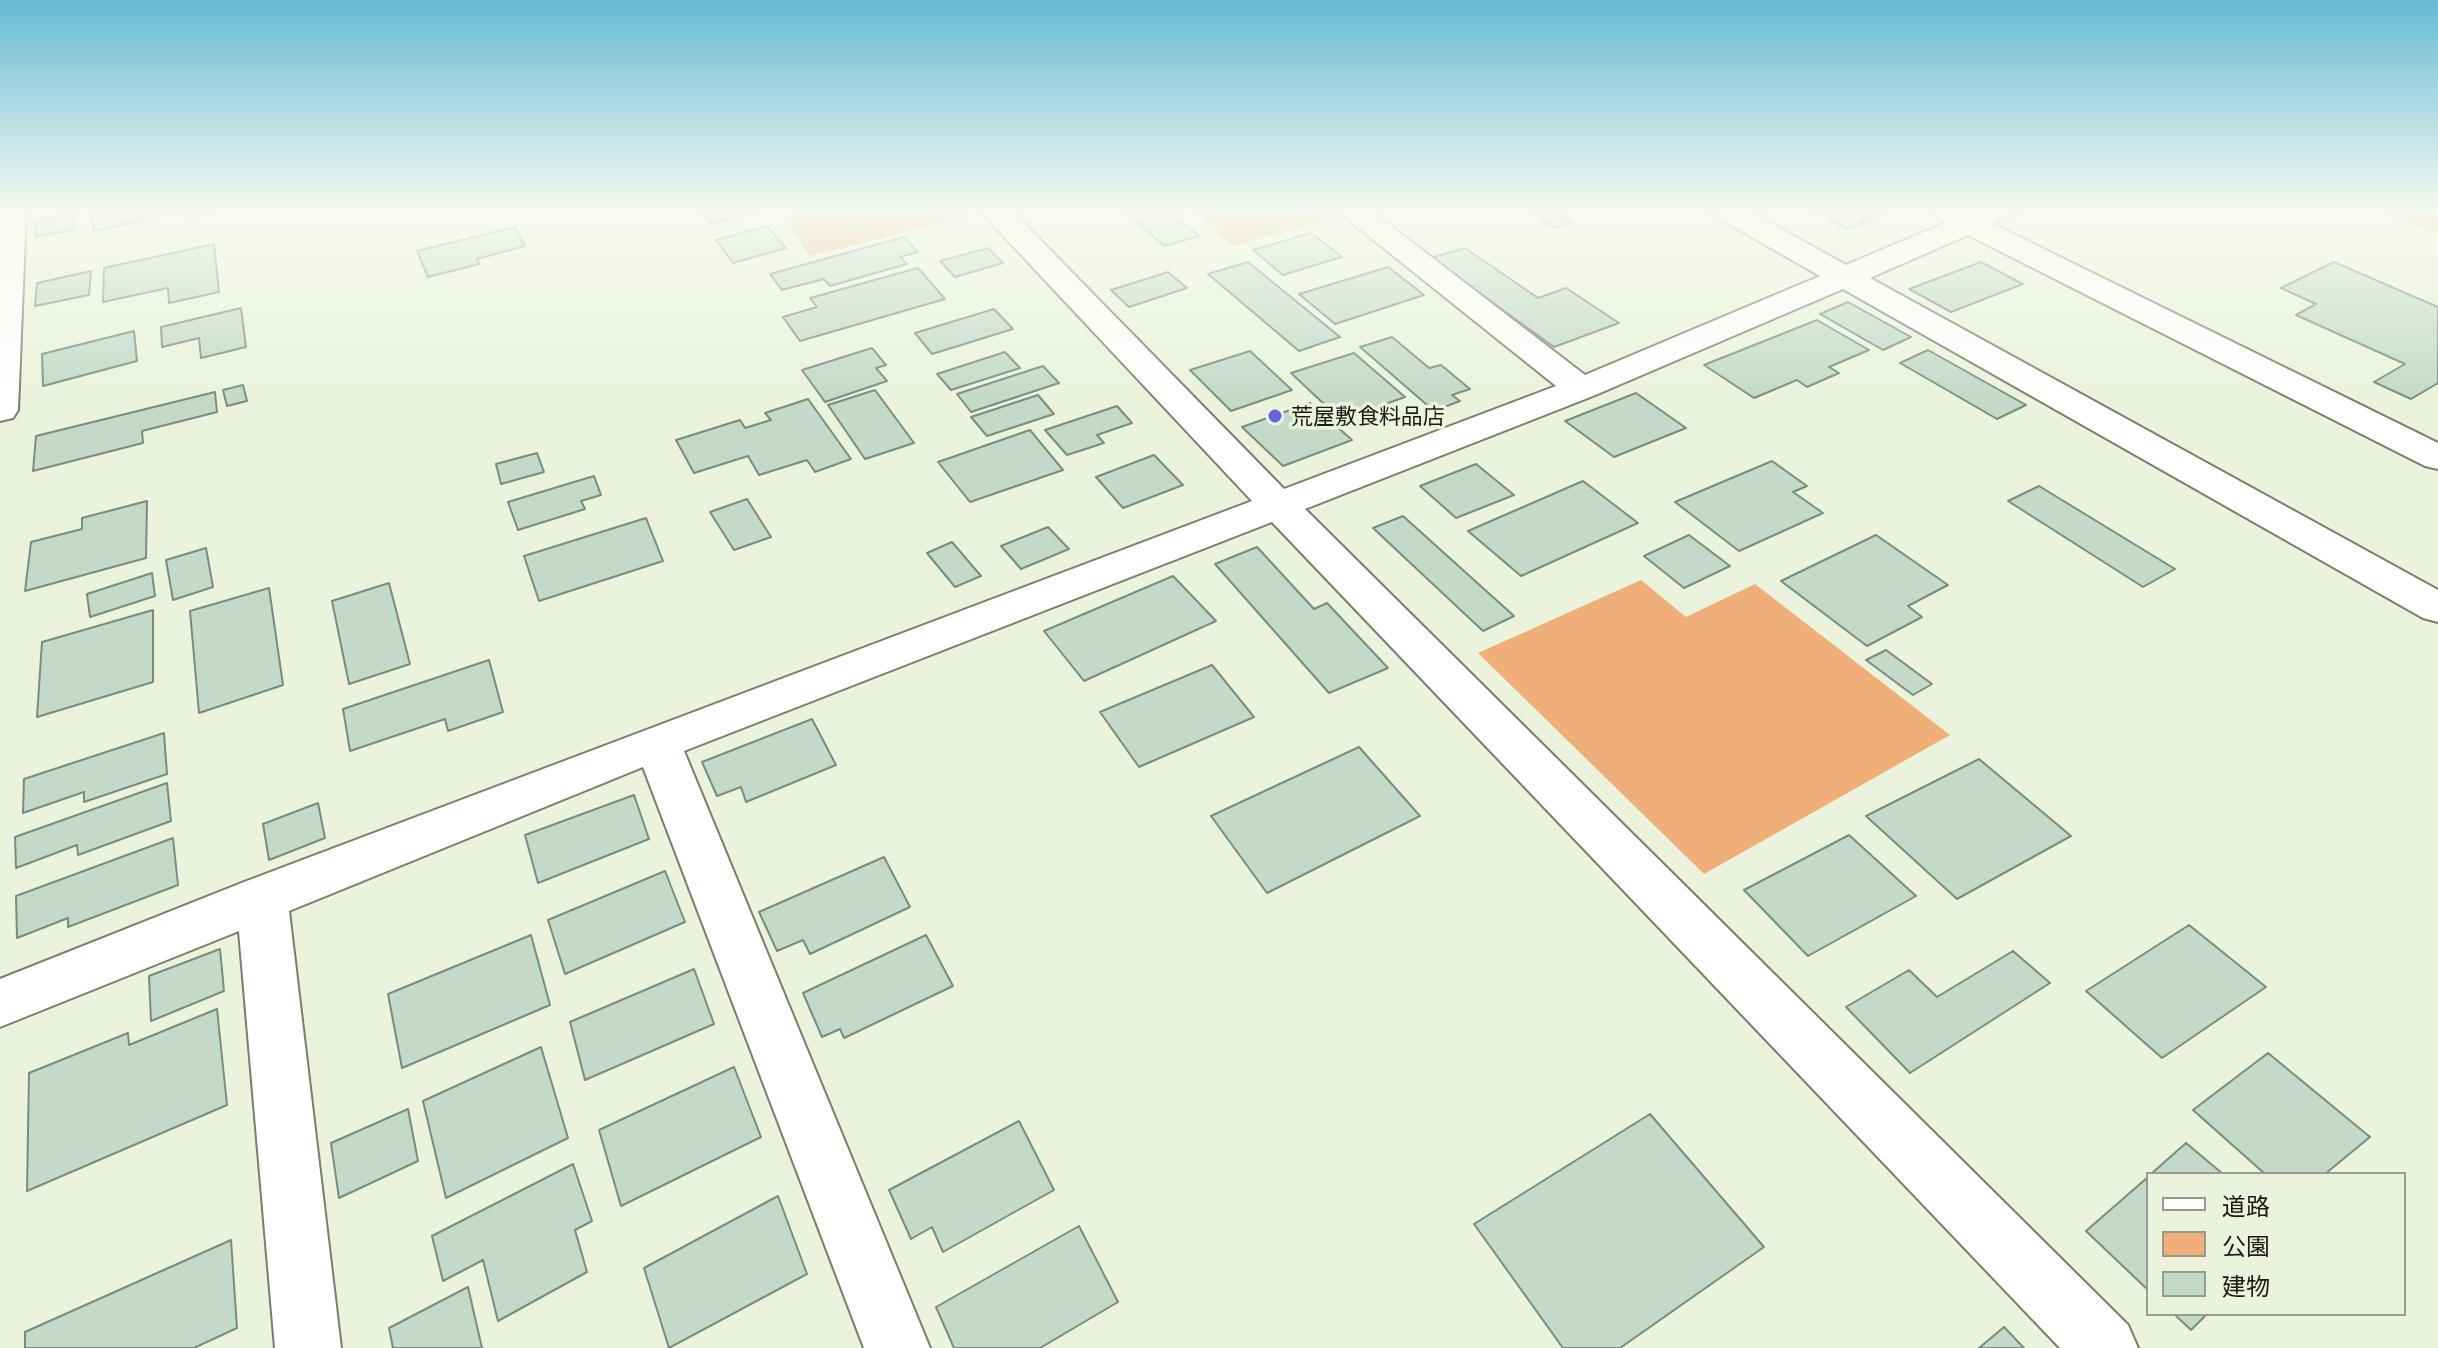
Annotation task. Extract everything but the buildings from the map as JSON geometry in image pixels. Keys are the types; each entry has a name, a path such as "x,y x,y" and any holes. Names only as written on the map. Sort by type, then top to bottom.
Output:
{"street":[{"path":"0,410 8,273"},
{"path":"1055,273 2105,1348"},
{"path":"1432,273 1581,389"},
{"path":"1835,273 2438,608"},
{"path":"0,1003 657,743 1581,389 1851,273"},
{"path":"2082,273 2438,458"},
{"path":"657,743 897,1348"},
{"path":"262,897 308,1348"}],"green space":[{"path":"1641,580 1686,617 1755,584 1950,735 1704,874 1478,653"}],"place":[{"name":"荒屋敷食料品店","path":"1275,416"}]}
